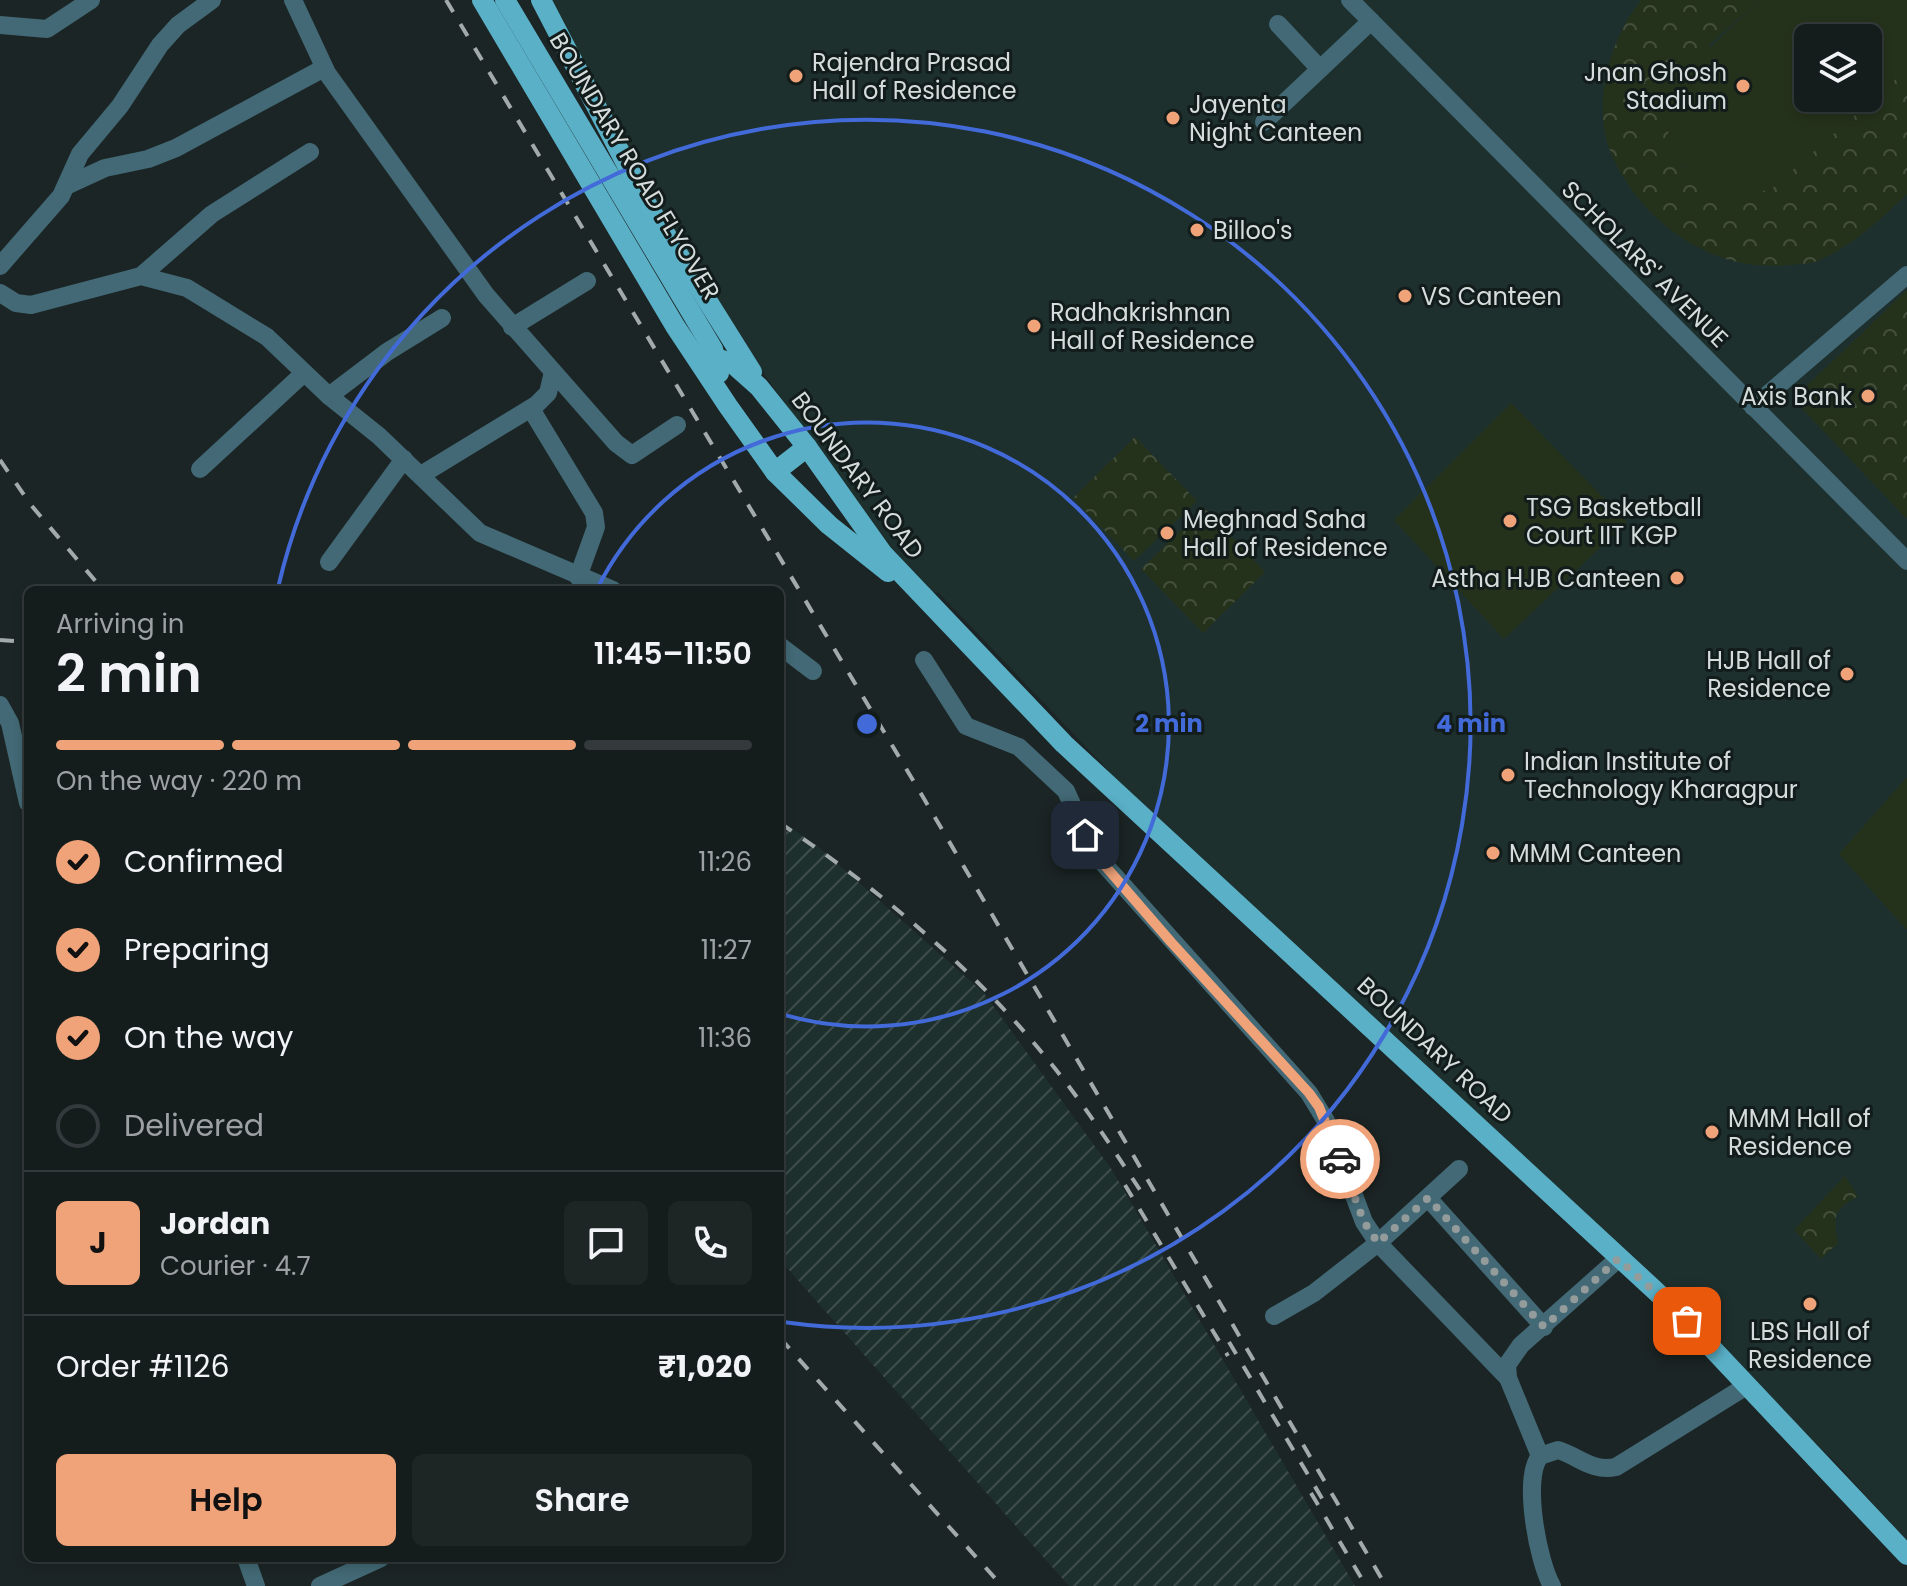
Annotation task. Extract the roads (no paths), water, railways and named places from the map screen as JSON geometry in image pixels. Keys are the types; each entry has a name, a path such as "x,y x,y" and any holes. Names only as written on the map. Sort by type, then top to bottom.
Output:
{"main road":[{"name":"BOUNDARY ROAD","path":"482,0 661,304 775,472 829,525 917,593"},
{"name":"BOUNDARY ROAD FLYOVER","path":"505,0 716,354 732,363 759,387"},
{"path":"541,0 648,206 696,288 748,364 759,387"},
{"path":"716,354 718,391"},
{"name":"BOUNDARY ROAD","path":"759,387 807,447 883,554 917,593 1114,794 1425,1075 1618,1259 1675,1309 1907,1555"},
{"path":"775,472 807,447"}],"street":[{"path":"0,25 47,29 91,0"},
{"path":"0,266 68,185 80,154 120,106 160,45 178,25 212,0"},
{"path":"293,0 324,68 512,327 626,453 641,452 677,425"},
{"name":"SCHOLARS' AVENUE","path":"1350,0 1907,561"},
{"path":"1264,122 1371,21"},
{"path":"1278,24 1320,69"},
{"path":"68,185 105,168 148,159 176,148 229,123 324,68"},
{"path":"0,293 16,303 31,305 141,276 212,214 310,152"},
{"path":"1753,407 1907,275"},
{"path":"141,276 187,288 267,337 329,396 404,459 480,533 602,586"},
{"path":"512,327 587,281"},
{"path":"329,396 387,352 442,318"},
{"path":"421,475 531,409 548,393 553,372"},
{"path":"200,469 304,373"},
{"path":"531,409 594,513 596,527 578,577"},
{"path":"329,562 404,459"},
{"path":"784,649 813,671"},
{"path":"924,660 966,726 1019,747 1056,780 1072,802 1094,853 1309,1093 1326,1121 1364,1222 1378,1243 1508,1378"},
{"path":"0,705 19,722 24,767"},
{"path":"1274,1316 1314,1293 1378,1243 1459,1169"},
{"path":"1428,1198 1544,1327"},
{"path":"1540,1456 1508,1378 1507,1365 1512,1355 1618,1259"},
{"path":"1552,1586 1537,1544 1533,1471 1540,1456 1558,1450 1604,1470 1616,1467 1748,1385"},
{"path":"247,1562 256,1586"},
{"path":"320,1586 372,1562"}],"railway":[{"path":"446,0 923,797 1386,1586"},
{"path":"0,460 31,505 100,586"},
{"path":"0,640 24,642"},
{"path":"784,826 886,901 985,990 1057,1071 1142,1193"},
{"path":"1125,1185 1228,1356"},
{"path":"784,1342 1002,1586"},
{"path":"1229,1342 1323,1500"},
{"path":"1311,1493 1366,1586"}],"place":[{"name":"Rajendra Prasad Hall of Residence","path":"796,76"},
{"name":"Jnan Ghosh Stadium","path":"1743,86"},
{"name":"Jayenta Night Canteen","path":"1173,118"},
{"name":"Billoo's","path":"1197,230"},
{"name":"VS Canteen","path":"1405,296"},
{"name":"Radhakrishnan Hall of Residence","path":"1034,326"},
{"name":"Axis Bank","path":"1868,396"},
{"name":"TSG Basketball Court IIT KGP","path":"1510,521"},
{"name":"Meghnad Saha Hall of Residence","path":"1167,533"},
{"name":"Astha HJB Canteen","path":"1677,578"},
{"name":"HJB Hall of Residence","path":"1847,674"},
{"name":"Indian Institute of Technology Kharagpur","path":"1508,775"},
{"name":"MMM Canteen","path":"1493,853"},
{"name":"MMM Hall of Residence","path":"1712,1132"},
{"name":"LBS Hall of Residence","path":"1810,1304"}]}
